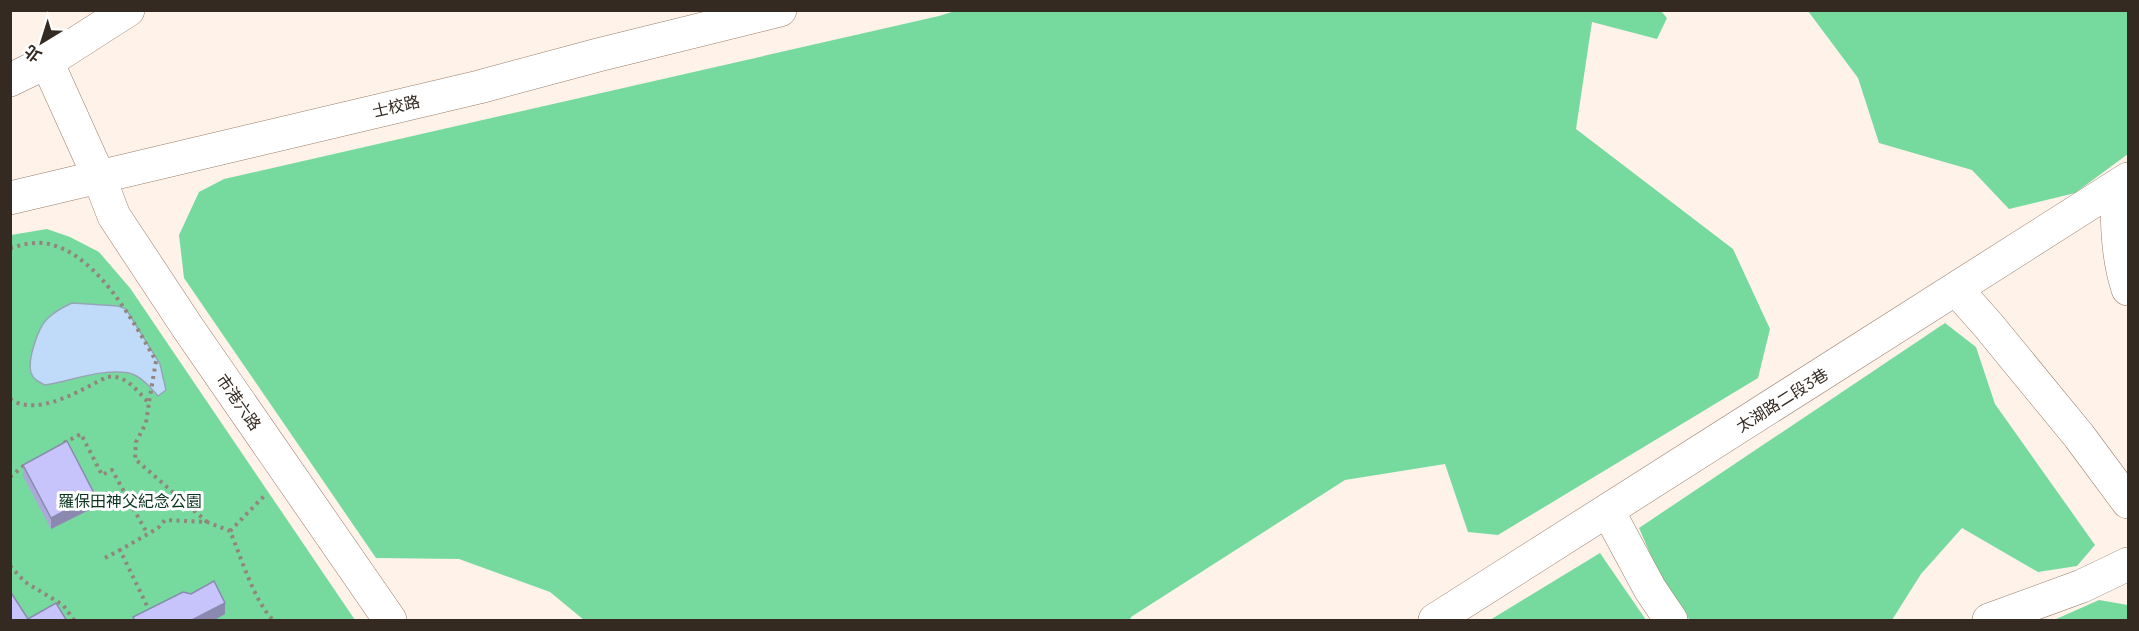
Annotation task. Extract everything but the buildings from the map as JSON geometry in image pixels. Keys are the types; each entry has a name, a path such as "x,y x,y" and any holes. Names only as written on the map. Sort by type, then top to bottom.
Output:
{"street":[{"path":"10,80 47,62 128,10"},
{"name":"士校路","path":"10,198 479,87 619,49 780,10"},
{"name":"市港六路","path":"47,62 99,177 114,216 390,621"},
{"path":"2123,182 2117,228 2128,289"},
{"name":"太湖路二段3巷","path":"1435,621 2123,182"},
{"path":"1956,289 2079,436 2128,502"},
{"path":"1608,510 1650,589 1671,621"},
{"path":"1989,621 2082,586 2128,564"}],"path":[{"path":"10,248 40,242 54,245 91,267 117,297 156,361 146,423 136,442 135,459 207,522"},
{"path":"10,399 30,405 53,403 112,376 127,380 149,403"},
{"path":"60,445 81,434 102,475 112,470 147,534"},
{"path":"10,477 33,460"},
{"path":"230,531 267,492"},
{"path":"105,558 158,528 165,520 207,522 230,531 259,600 273,621"},
{"path":"120,550 153,619"},
{"path":"10,566 25,582 63,605 74,621"}],"green space":[{"path":"955,11 1661,11 1667,18 1657,39 1592,22 1576,129 1733,249 1770,329 1758,378 1498,535 1468,532 1445,464 1345,480 1131,617 1130,620 584,620 550,592 459,559 376,558 184,278 179,235 199,192 224,179"},
{"path":"1808,11 2128,11 2128,154 2075,193 2009,209 1972,170 1879,143 1858,78"},
{"name":"羅保田神父紀念公園","path":"47,229 70,237 99,252 130,288 355,620 11,620 11,235"},
{"path":"1945,323 1976,347 1995,404 2095,545 2077,566 2038,572 1962,528 1921,574 1892,620 1690,620 1668,595 1639,528"},
{"path":"1600,553 1646,620 1490,620"},
{"path":"2099,600 2128,605 2128,620 2054,620"}],"water":[{"path":"72,303 118,306 126,309 160,364 166,390 158,396 137,377 119,372 108,372 45,385 35,379 30,367 34,344 40,329 50,316"}]}
